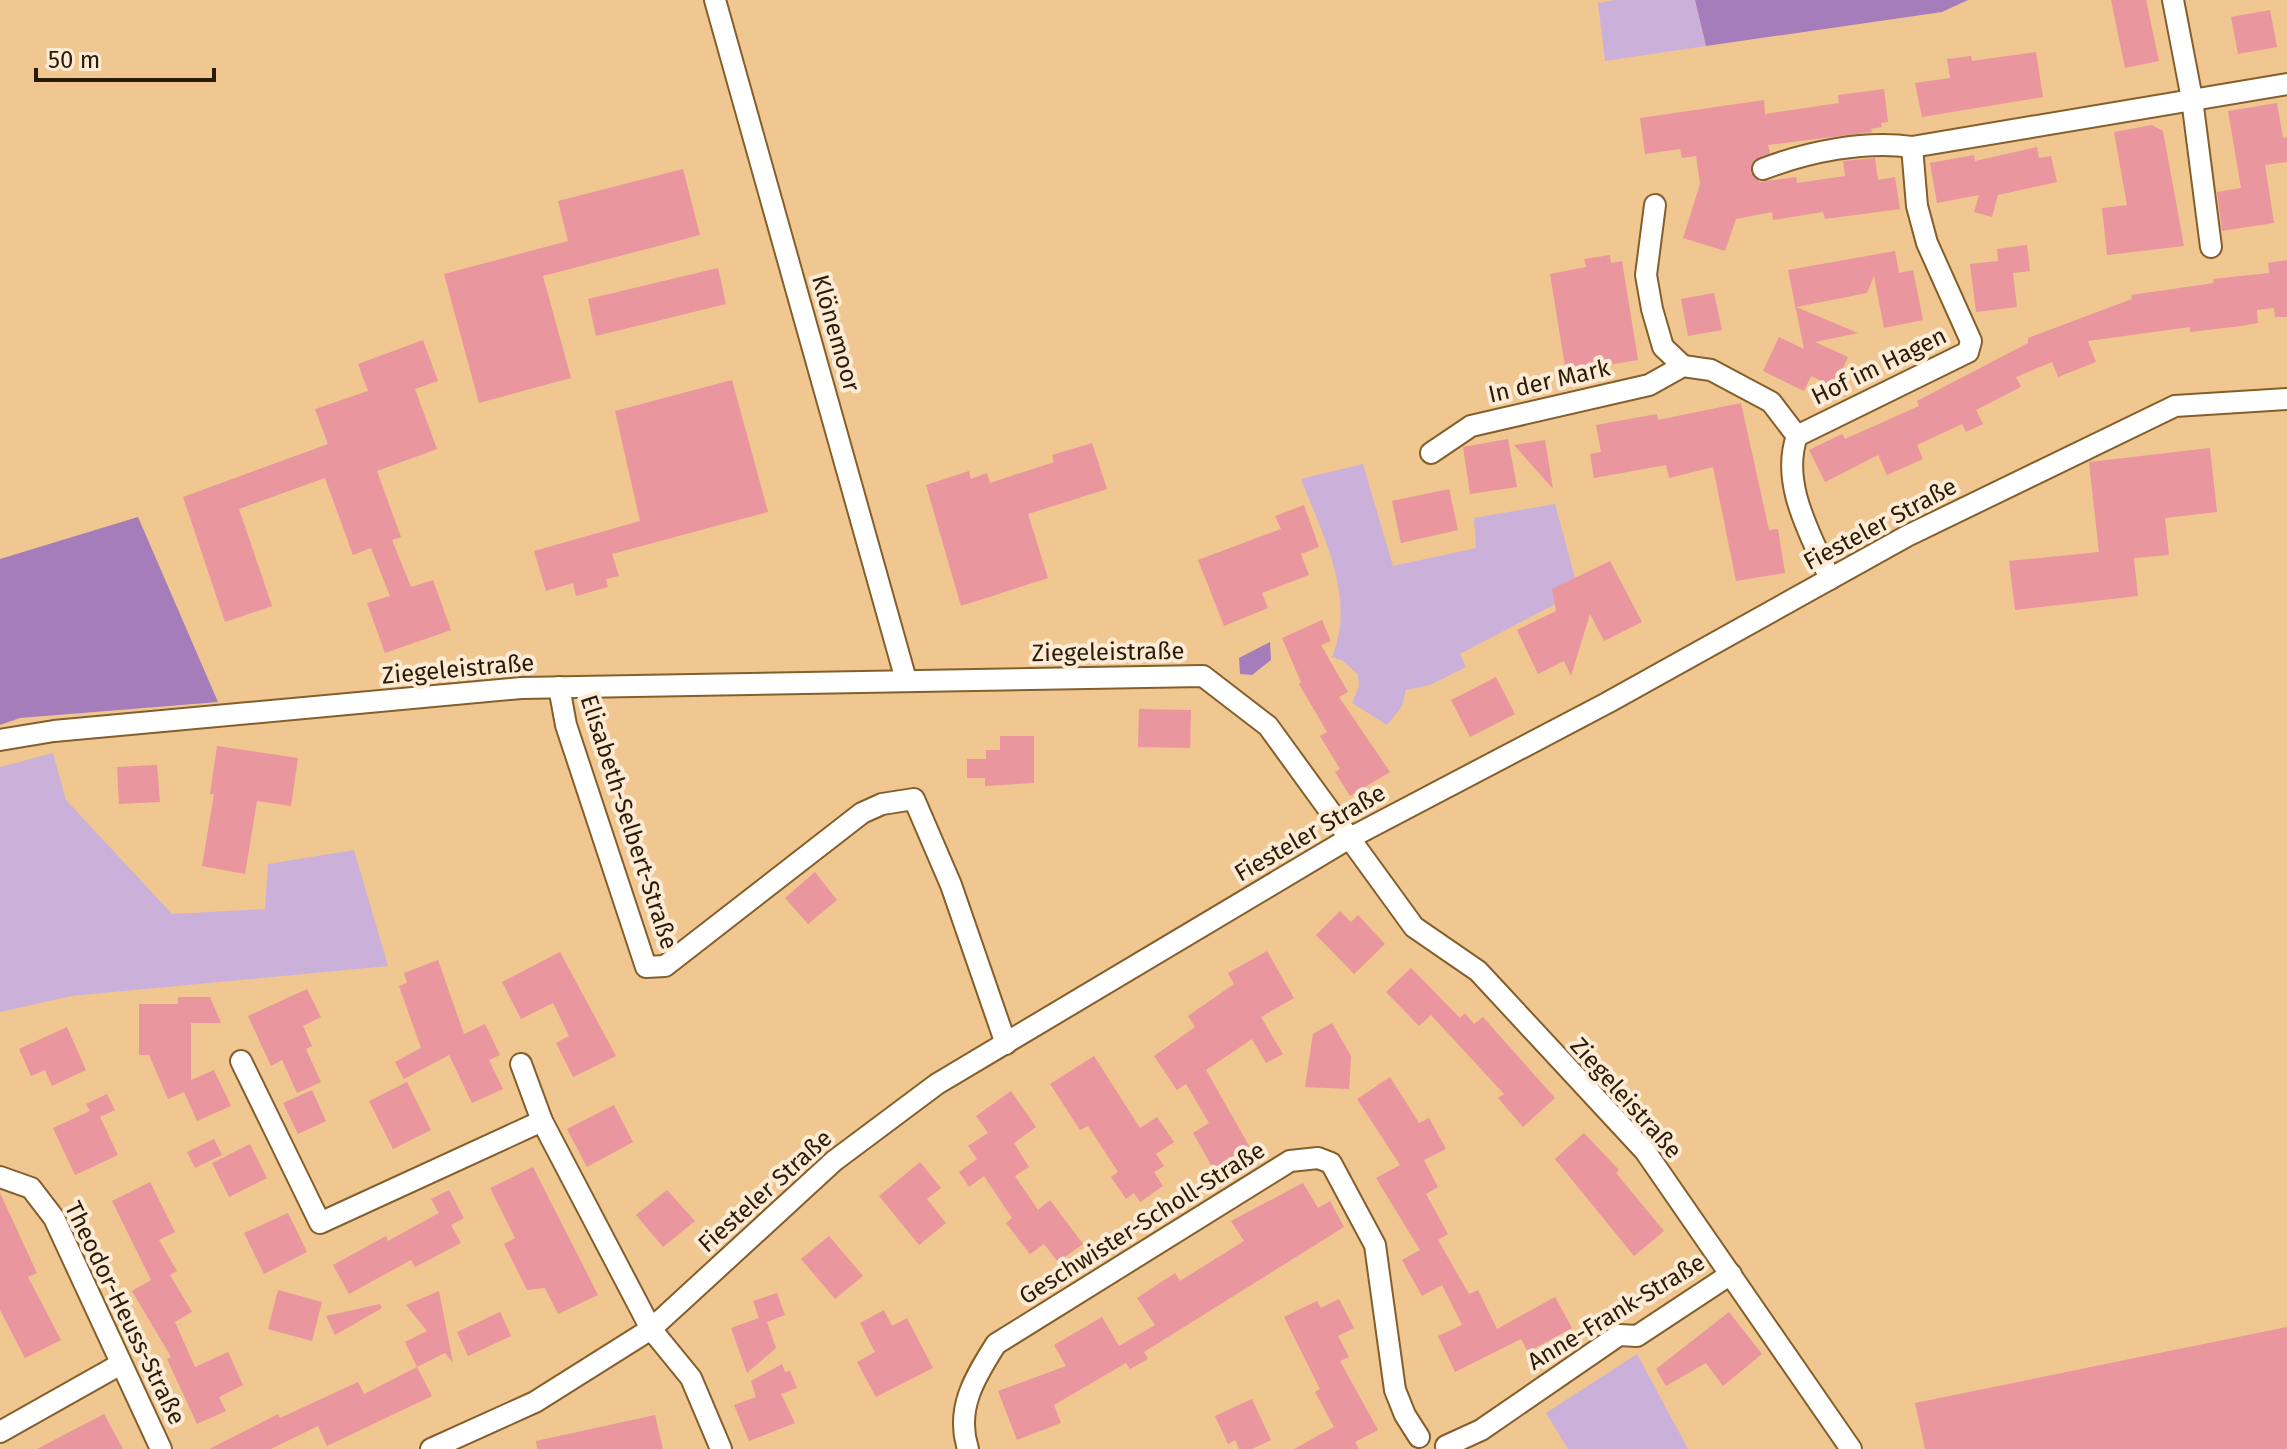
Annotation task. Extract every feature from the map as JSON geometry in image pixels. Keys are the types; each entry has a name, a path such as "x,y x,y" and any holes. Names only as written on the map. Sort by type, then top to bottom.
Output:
{"street":[{"name":"Klönemoor","path":"715,0 906,680"},
{"path":"2173,0 2192,99 2211,247"},
{"path":"1763,169 1877,144 1912,147 2287,84"},
{"name":"Hof im Hagen","path":"1830,579 1795,491 1791,452 1797,436 1968,352 1971,341 1927,243 1917,206 1912,147"},
{"path":"1655,205 1646,275 1663,347 1683,366 1711,370 1771,402 1797,436"},
{"name":"In der Mark","path":"1431,453 1471,426 1649,385 1683,366"},
{"name":"Fiesteler Straße","path":"431,1449 535,1402 651,1329 834,1161 937,1084 1348,839 1607,703 1907,536 2175,406 2287,399"},
{"name":"Ziegeleistraße","path":"0,740 54,731 559,687 1203,676 1268,726 1414,927 1478,971 1645,1151 1851,1449"},
{"name":"Elisabeth-Selbert-Straße","path":"559,687 566,725 646,967 665,966 862,813 882,804 914,799 951,885 1006,1044"},
{"path":"241,1061 320,1223 542,1121"},
{"path":"521,1064 542,1121 651,1329 691,1378 721,1449"},
{"name":"Geschwister-Scholl-Straße","path":"968,1449 962,1430 970,1384 996,1344 1290,1161 1318,1158 1331,1163 1375,1245 1395,1390 1416,1443"},
{"name":"Theodor-Heuss-Straße","path":"0,1177 31,1188 54,1218 119,1365 161,1449"},
{"name":"Anne-Frank-Straße","path":"1446,1448 1481,1430 1619,1335 1637,1336 1731,1274"},
{"path":"0,1432 119,1365"},
{"path":"1416,1443 1435,1435 1446,1448"}],"shaded area":[{"path":"1614,0 1695,0 1706,46 1605,61 1598,3"},
{"path":"1695,0 1968,0 1942,12 1706,46"},
{"path":"1363,464 1393,566 1476,548 1474,518 1555,504 1580,596 1557,603 1460,654 1466,667 1430,685 1406,690 1402,706 1387,725 1352,703 1359,686 1358,675 1342,660 1332,657 1339,635 1339,589 1327,544 1301,479"},
{"path":"138,517 218,702 20,718 0,725 0,559"},
{"path":"1270,642 1271,660 1252,675 1240,674 1239,658"},
{"path":"53,753 66,800 172,914 265,909 268,864 354,850 388,966 71,996 0,1012 0,767"},
{"path":"1637,1354 1688,1449 1568,1449 1546,1413"}],"building":[{"path":"2111,0 2146,0 2159,61 2125,68"},
{"path":"2270,10 2277,47 2238,54 2231,17"},
{"path":"2036,52 2043,97 1922,117 1915,83 1950,78 1947,59 1971,56 1972,61"},
{"path":"1884,89 1888,122 1881,123 1882,127 1871,129 1872,132 1768,145 1770,153 1754,160 1751,173 1760,182 1796,177 1797,183 1845,176 1843,161 1875,158 1878,180 1895,177 1900,209 1825,219 1823,212 1773,220 1772,212 1736,219 1725,251 1683,238 1700,184 1696,156 1682,158 1680,149 1645,154 1640,118 1764,100 1765,114 1839,103 1838,95"},
{"path":"2277,103 2283,138 2287,137 2287,162 2265,165 2274,223 2222,231 2217,192 2241,188 2228,111"},
{"path":"2152,125 2163,131 2184,246 2107,255 2102,208 2127,205 2114,132"},
{"path":"2037,147 2039,158 2051,156 2057,182 1998,195 1992,217 1974,212 1979,195 1937,203 1930,163 1974,155 1975,161"},
{"path":"683,169 700,235 543,276 571,378 479,403 444,274 568,241 558,201"},
{"path":"2027,245 2030,271 2013,273 2017,307 1976,312 1970,264 1998,261 1997,249"},
{"path":"1895,251 1899,273 1913,270 1923,320 1884,328 1874,276 1867,293 1796,307 1858,333 1815,342 1848,357 1834,387 1811,376 1804,391 1763,371 1779,337 1804,349 1788,270"},
{"path":"1610,255 1611,263 1622,261 1638,360 1566,372 1550,274 1586,267 1584,259"},
{"path":"2287,260 2287,317 2275,317 2274,308 2257,310 2258,323 2190,332 2190,327 2088,341 2096,362 2058,377 2052,362 2016,377 2021,387 1976,410 1983,424 1966,432 1962,424 1917,445 1923,459 1887,475 1878,455 1825,482 1809,450 1842,434 1845,439 1919,406 1917,401 2028,343 2028,338 2132,299 2131,295 2214,283 2213,279 2269,273 2268,263"},
{"path":"718,268 726,304 596,336 588,299"},
{"path":"1714,293 1722,330 1688,336 1681,299"},
{"path":"423,340 438,381 415,389 437,449 377,471 401,537 392,540 411,587 433,580 451,630 385,653 367,603 390,596 371,548 353,555 325,478 239,509 272,606 225,622 183,497 328,444 315,409 368,391 358,364"},
{"path":"732,380 768,512 612,554 619,576 606,579 608,587 576,596 573,583 546,591 534,551 640,521 615,411"},
{"path":"1741,403 1769,530 1778,529 1785,573 1736,581 1713,467 1669,478 1666,465 1594,478 1590,454 1601,452 1596,425 1657,414 1658,420"},
{"path":"1508,439 1517,487 1470,494 1463,447"},
{"path":"1545,440 1553,489 1514,445"},
{"path":"1092,443 1107,489 1028,514 1048,578 961,606 926,485 969,471 971,479 987,473 990,483 1054,462 1052,455"},
{"path":"2210,448 2217,512 2165,518 2169,555 2134,558 2138,596 2015,610 2009,561 2099,552 2089,462"},
{"path":"1449,489 1458,530 1401,543 1392,501"},
{"path":"1304,505 1319,547 1301,554 1309,575 1262,593 1268,608 1224,626 1198,560 1281,529 1275,516"},
{"path":"1610,561 1642,622 1604,641 1590,614 1571,676 1564,661 1538,674 1517,630 1556,611 1552,589"},
{"path":"1322,620 1331,641 1321,645 1348,692 1339,697 1390,772 1350,796 1335,772 1340,769 1320,736 1327,732 1299,684 1301,682 1282,638"},
{"path":"1496,677 1515,714 1470,737 1451,700"},
{"path":"1139,709 1191,710 1190,748 1138,747"},
{"path":"1000,736 1034,736 1034,783 985,786 985,778 967,778 967,759 986,759 986,750 1000,750"},
{"path":"217,746 298,758 291,806 257,801 245,874 202,866 214,794 210,794"},
{"path":"157,765 160,802 119,804 117,767"},
{"path":"815,872 837,900 808,924 785,898"},
{"path":"1340,911 1351,922 1358,915 1385,944 1354,974 1316,935"},
{"path":"1267,951 1294,998 1261,1017 1283,1054 1266,1063 1252,1039 1206,1070 1252,1151 1215,1172 1193,1133 1209,1123 1186,1084 1177,1090 1154,1056 1195,1027 1188,1016 1234,984 1228,973"},
{"path":"560,952 616,1056 573,1077 556,1043 569,1036 553,1003 521,1019 502,982"},
{"path":"438,960 464,1034 485,1024 500,1055 489,1060 503,1089 472,1103 449,1055 404,1079 395,1062 421,1048 399,986 407,983 404,973"},
{"path":"1411,968 1460,1018 1465,1013 1474,1024 1483,1017 1555,1098 1523,1127 1498,1098 1504,1094 1431,1015 1419,1026 1386,992"},
{"path":"307,989 321,1017 303,1026 312,1046 306,1049 321,1082 297,1093 282,1060 271,1066 248,1016"},
{"path":"178,997 210,997 221,1023 191,1023 191,1080 214,1070 231,1106 197,1121 184,1092 168,1099 149,1055 139,1055 139,1004 178,1004"},
{"path":"1332,1023 1351,1056 1349,1089 1305,1087 1313,1034"},
{"path":"67,1027 86,1070 52,1086 45,1070 31,1076 19,1049"},
{"path":"1094,1056 1140,1128 1157,1117 1174,1142 1156,1154 1164,1166 1154,1172 1163,1186 1140,1202 1134,1193 1126,1199 1111,1177 1118,1172 1088,1126 1080,1130 1050,1084"},
{"path":"1390,1077 1419,1123 1429,1118 1446,1149 1424,1160 1438,1187 1426,1194 1448,1234 1438,1240 1469,1294 1478,1290 1497,1329 1555,1297 1572,1328 1528,1352 1521,1339 1455,1372 1438,1336 1462,1325 1442,1285 1422,1296 1402,1260 1420,1250 1376,1178 1400,1165 1357,1099"},
{"path":"407,1082 431,1130 393,1149 369,1101"},
{"path":"312,1090 326,1121 298,1134 283,1103"},
{"path":"1011,1091 1036,1127 1014,1143 1029,1167 1015,1176 1038,1210 1050,1200 1083,1244 1058,1262 1044,1244 1030,1254 1006,1223 1012,1218 984,1176 969,1187 959,1172 977,1159 968,1146 988,1133 976,1116"},
{"path":"107,1094 115,1110 100,1117 118,1155 75,1175 53,1128 90,1111 86,1104"},
{"path":"614,1105 633,1142 587,1167 567,1129"},
{"path":"1584,1133 1619,1170 1616,1173 1664,1231 1634,1256 1555,1159"},
{"path":"214,1139 222,1155 195,1168 187,1152"},
{"path":"250,1144 267,1178 229,1197 212,1163"},
{"path":"920,1162 941,1188 927,1199 946,1223 919,1245 879,1196"},
{"path":"533,1167 598,1295 558,1314 545,1288 527,1290 504,1244 515,1238 490,1188"},
{"path":"150,1182 175,1232 159,1240 177,1271 170,1275 192,1312 175,1322 195,1367 228,1352 243,1385 219,1397 226,1411 197,1424 167,1359 171,1357 132,1291 151,1280 112,1201"},
{"path":"1303,1183 1318,1208 1330,1201 1344,1227 1144,1352 1148,1359 1130,1369 1126,1363 1054,1405 1061,1423 1017,1440 998,1391 1066,1366 1054,1345 1102,1317 1119,1346 1155,1325 1137,1298 1175,1273 1180,1281 1244,1241 1231,1221"},
{"path":"449,1190 464,1218 451,1225 461,1243 415,1267 411,1260 349,1294 333,1265 386,1236 388,1241 439,1213 431,1199"},
{"path":"667,1190 695,1221 663,1247 636,1215"},
{"path":"0,1193 37,1273 28,1277 61,1340 25,1358 0,1310"},
{"path":"288,1213 307,1252 264,1274 244,1233"},
{"path":"829,1236 863,1276 835,1299 801,1259"},
{"path":"278,1290 322,1302 312,1341 268,1329"},
{"path":"439,1291 453,1363 445,1353 417,1367 405,1342 427,1331 406,1305"},
{"path":"777,1293 785,1315 767,1322 776,1348 747,1373 731,1328 759,1318 753,1301"},
{"path":"1339,1299 1354,1328 1338,1336 1349,1357 1340,1361 1378,1430 1355,1442 1359,1449 1294,1449 1334,1427 1315,1392 1320,1389 1284,1317 1317,1301 1321,1308"},
{"path":"380,1304 382,1308 335,1335 326,1316"},
{"path":"884,1310 892,1326 907,1318 933,1368 876,1397 857,1362 875,1352 860,1323"},
{"path":"500,1312 511,1336 468,1356 457,1332"},
{"path":"1729,1312 1762,1354 1723,1386 1706,1363 1666,1386 1656,1369"},
{"path":"2287,1327 2287,1449 1925,1449 1915,1403"},
{"path":"782,1364 785,1372 790,1371 797,1388 781,1394 795,1423 749,1441 734,1405 756,1397 751,1381"},
{"path":"417,1367 432,1396 327,1446 318,1426 271,1449 209,1449 278,1414 280,1418 358,1382 364,1394"},
{"path":"1252,1399 1271,1440 1252,1449 1239,1449 1235,1440 1228,1444 1215,1416"},
{"path":"104,1414 123,1449 37,1449"},
{"path":"655,1415 663,1449 537,1449 536,1441"}]}
